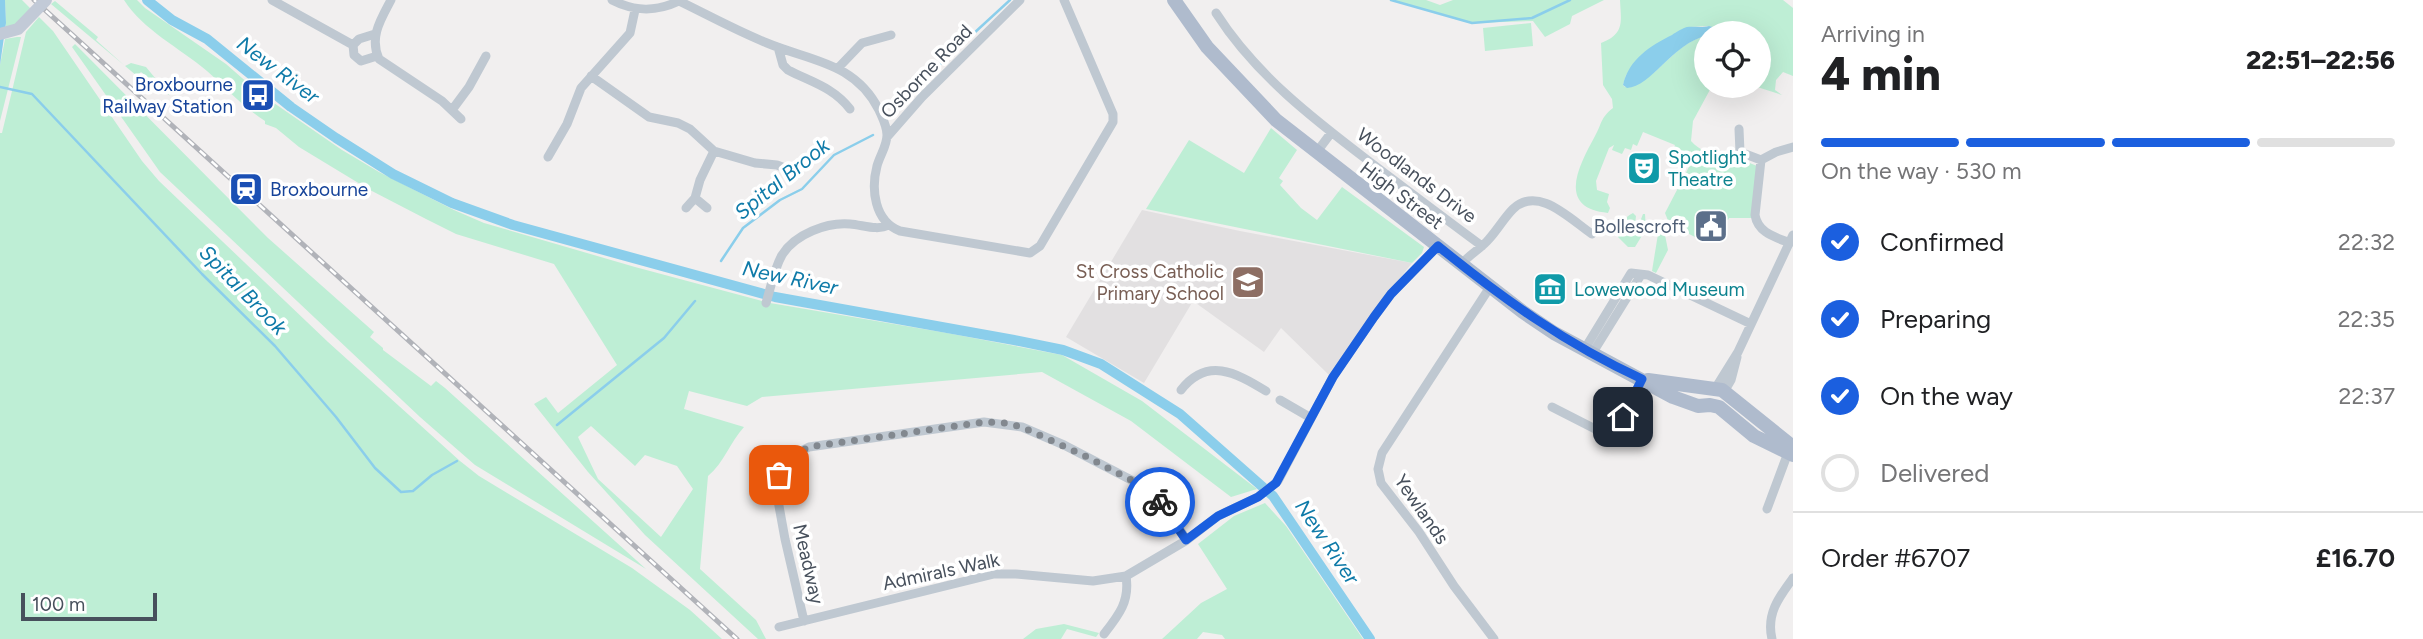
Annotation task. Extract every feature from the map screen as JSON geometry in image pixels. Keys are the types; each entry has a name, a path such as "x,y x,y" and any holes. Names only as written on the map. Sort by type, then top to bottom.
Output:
{"main road":[{"path":"0,34 21,27 46,0"},
{"name":"High Street","path":"1174,0 1207,47 1276,120 1540,324 1683,402 1698,407 1718,396 1791,450"}],"street":[{"path":"272,0 353,45"},
{"path":"391,0 375,34 377,55 442,100 461,119"},
{"path":"612,0 635,10 660,8 680,1 749,35 839,67 869,93 882,117 887,137 877,168 875,192 878,209 888,225 900,231 1028,253 1038,248 1113,122 1064,0"},
{"name":"Osborne Road","path":"887,137 922,97 1020,0"},
{"path":"548,157 567,124 581,88 630,33 635,10"},
{"name":"Woodlands Drive","path":"1216,13 1243,51 1268,78 1331,133 1482,246"},
{"path":"353,45 359,39 375,34"},
{"path":"839,67 862,43 891,35"},
{"path":"353,45 354,55 361,61 377,55"},
{"path":"778,47 783,65 788,70 824,85 850,109"},
{"path":"452,110 469,87 486,56"},
{"path":"591,76 637,110 656,120 685,126 714,151 793,171"},
{"path":"1739,129 1740,152 1760,160 1793,147"},
{"name":"Woodlands Drive","path":"1316,153 1331,133"},
{"path":"686,208 695,198 700,180 714,151"},
{"path":"1718,396 1791,239 1764,232 1756,221 1760,160"},
{"path":"695,198 707,208"},
{"path":"1461,265 1482,246 1513,209 1530,199 1543,201 1592,234"},
{"path":"766,303 775,274 787,249 818,229 843,224 880,228 888,225"},
{"path":"1280,400 1311,418 1333,377 1374,317 1391,294 1438,246"},
{"path":"1588,352 1636,274 1648,275 1752,324"},
{"name":"Yewlands","path":"1490,287 1382,453 1378,468 1381,483 1419,532 1493,639"},
{"path":"1181,390 1194,375 1209,370 1226,372 1266,391"},
{"path":"1552,407 1603,433 1611,433 1620,426 1642,379"},
{"name":"Admirals Walk","path":"779,627 994,575 1016,574 1093,581 1126,576 1186,540 1218,516 1258,497 1276,483 1311,418"},
{"name":"Meadway","path":"804,621 775,484 793,455 809,447 984,422 1013,425 1064,445 1144,488 1159,500 1186,540"},
{"path":"1767,509 1791,450"},
{"path":"1104,634 1125,604 1128,593 1126,576"},
{"path":"1772,639 1772,610 1793,578"}],"shaded area":[{"name":"St Cross Catholic Primary School","path":"1142,210 1412,263 1367,320 1330,376 1281,328 1264,352 1193,301 1144,383 1066,337"}],"green space":[{"path":"5,0 22,0 31,9 15,25 6,28"},
{"path":"124,0 137,0 226,64 258,92 342,150 379,172 484,223 770,303 1062,355 1142,401 1257,489 1231,497 1131,421 1042,372 762,397 747,406 689,391 684,409 744,427 708,476 700,569 756,620 766,639 758,639 645,535 588,472 534,404 546,397 558,413 617,365 554,264 456,234 370,190 299,147 276,128 265,124 265,121 242,104 207,71 151,30","holes":["591,426 635,466 645,455 677,466 693,489 661,537 598,479 578,437"]},
{"path":"1392,0 1426,0 1440,5 1453,0 1604,0 1572,16 1570,24 1545,37 1533,21 1472,23"},
{"path":"1620,0 1783,0 1793,8 1793,76 1783,72 1776,80 1775,90 1782,95 1771,91 1771,21 1694,21 1694,27 1690,27 1626,75 1623,85 1625,87 1646,79 1683,46 1694,40 1694,98 1705,98 1693,121 1691,141 1706,152 1757,166 1753,218 1728,220 1708,210 1695,237 1675,227 1663,229 1664,225 1669,223 1665,213 1691,163 1691,151 1682,157 1672,152 1675,145 1643,132 1637,146 1633,144 1631,150 1625,148 1622,154 1612,150 1614,145 1609,148 1596,181 1597,190 1609,194 1608,213 1582,203 1577,194 1579,171 1603,118 1613,108 1612,99 1603,85 1601,43 1614,36 1621,21"},
{"path":"55,1 98,37 96,40 124,65 51,4"},
{"path":"39,17 53,31 142,161 159,181 328,342 479,476 632,568 690,610 722,639 0,639 0,133 26,32"},
{"path":"1531,23 1533,46 1485,51 1483,28"},
{"path":"21,37 0,121 0,65 5,39"},
{"path":"75,44 268,238 374,332 370,337 383,350 431,386 436,381 445,388 646,569 475,465 420,417 160,172 72,47"},
{"path":"131,63 146,67 170,96 141,72 137,76 125,66"},
{"path":"1271,128 1297,150 1279,178 1283,181 1280,185 1301,208 1317,220 1342,187 1424,247 1422,253 1412,263 1146,209 1189,140 1244,173"},
{"path":"1633,213 1636,216 1635,225 1638,227 1645,214 1646,229 1635,247 1628,247 1618,237 1618,233 1622,222"},
{"path":"1658,234 1665,235 1668,250 1656,273 1652,271"},
{"path":"1265,503 1286,526 1363,639 1225,639 1222,635 1203,632 1197,639 1162,639 1201,603 1227,589 1198,544 1234,516"},
{"path":"1064,624 1099,633 1096,637 1067,629 1061,639 1023,639 1036,629"}],"water":[{"path":"0,0 5,0 6,23 0,65"},
{"path":"1694,27 1694,40 1636,86 1627,88 1623,85 1630,68 1648,49 1685,28"}],"waterway":[{"name":"New River","path":"147,0 172,20 207,39 291,107 336,138 393,174 452,203 513,225 775,297 1063,350 1101,364 1180,414 1273,496 1370,639"},
{"name":"Spital Brook","path":"899,102 1010,0"},
{"name":"Spital Brook","path":"1391,0 1472,23 1532,18 1570,0"},
{"name":"Spital Brook","path":"0,87 32,94 202,274 275,346 336,417 375,468 401,492 413,491 432,475 457,461"},
{"name":"Spital Brook","path":"721,261 743,228 780,200 802,189 834,155 873,135"},
{"name":"Spital Brook","path":"557,425 664,338 695,301"}],"railway":[{"path":"34,0 737,639"}],"way so far":[{"path":"779,475 793,455 809,447 991,421 1022,427 1064,445 1137,483 1160,502"}],"place":[{"name":"Broxbourne Railway Station","path":"258,95"},
{"name":"Spotlight Theatre","path":"1644,168"},
{"name":"Broxbourne","path":"246,189"},
{"name":"Bollescroft","path":"1711,226"},
{"name":"St Cross Catholic Primary School","path":"1248,282"},
{"name":"Lowewood Museum","path":"1550,289"}],"route":[{"path":"1160,502 1186,540 1218,516 1258,497 1276,483 1333,377 1374,317 1391,294 1438,246 1540,324 1642,379 1623,417"}]}
